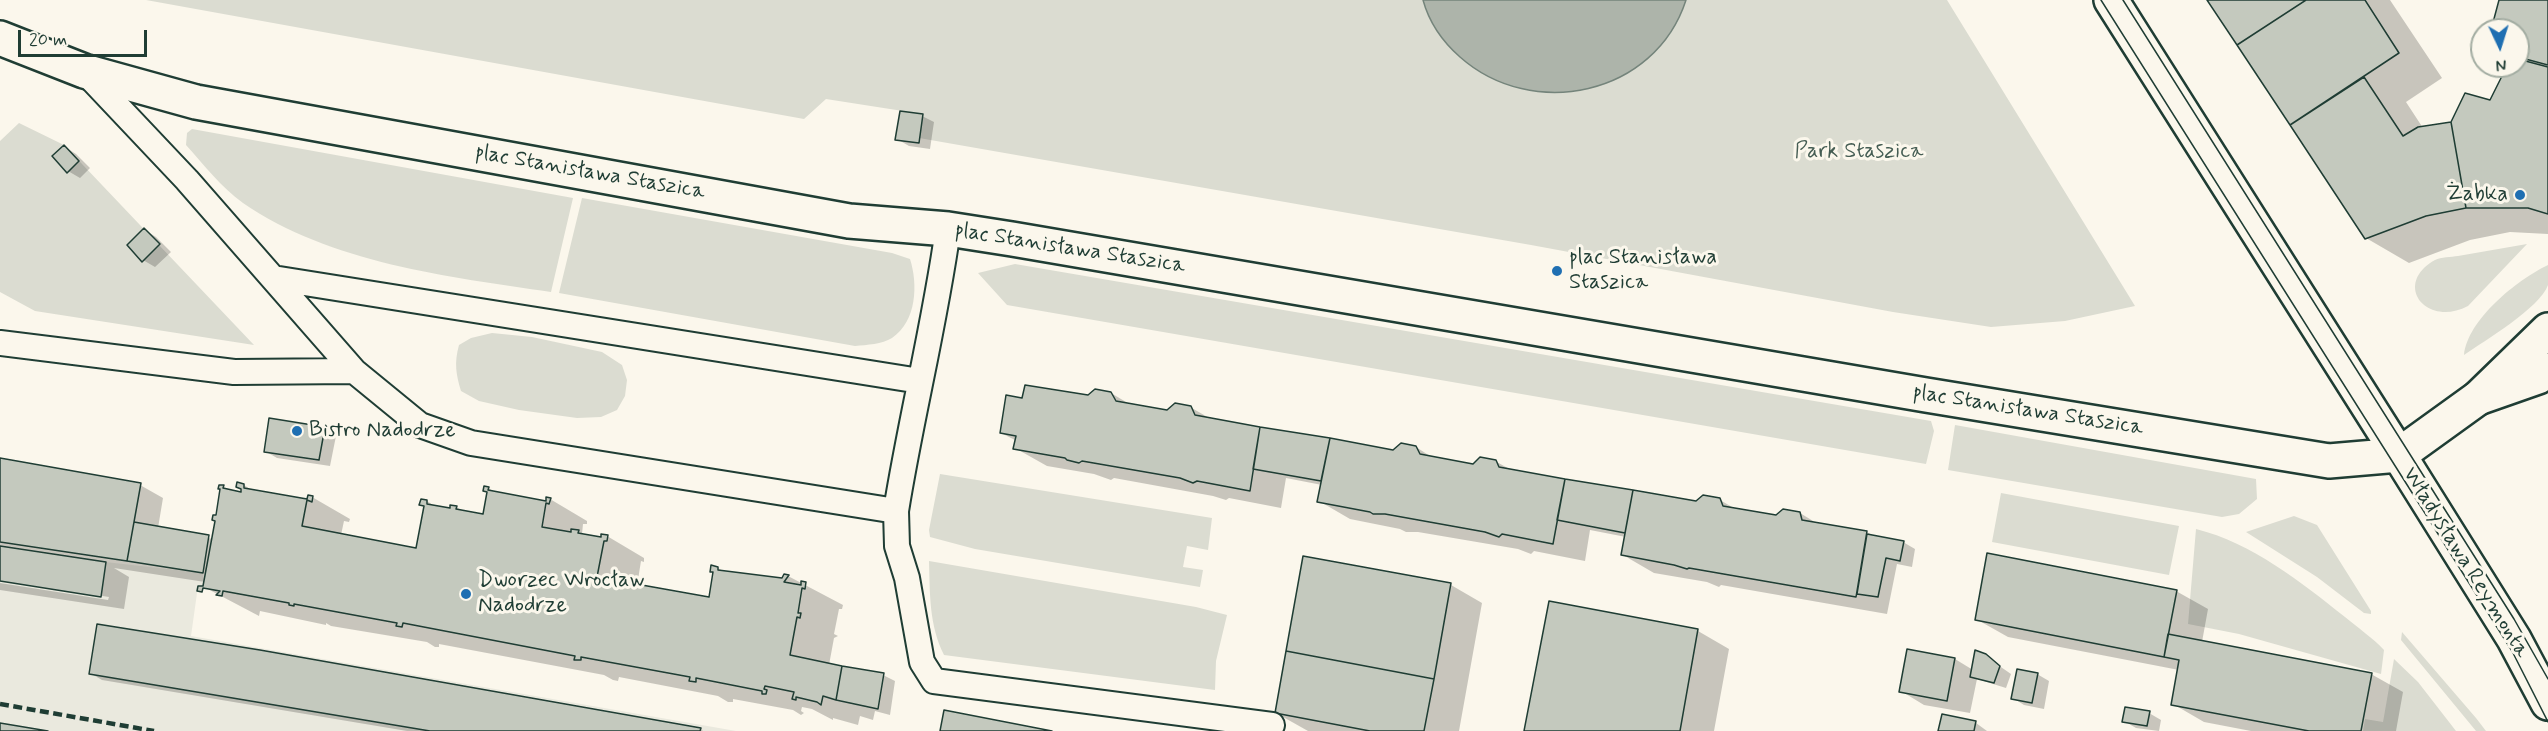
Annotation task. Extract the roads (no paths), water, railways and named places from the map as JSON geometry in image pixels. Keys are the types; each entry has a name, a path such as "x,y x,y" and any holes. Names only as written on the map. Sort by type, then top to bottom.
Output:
{"street":[{"path":"2112,0 2399,455 2478,398 2548,330"},
{"name":"plac Stanisława Staszica","path":"0,38 84,71 196,102 849,221 948,229 2329,461 2399,455"},
{"path":"2478,398 2538,377 2548,370"},
{"name":"Władysława Reymonta","path":"2399,455 2514,639 2548,704"}],"lane":[{"path":"84,71 187,180 354,370 420,425 471,443 896,511"},
{"path":"948,229 941,279 896,511 897,546 908,578 922,662 934,681 1272,725"},
{"path":"273,278 920,381"},
{"path":"0,343 234,372 354,370"}],"tram line":[{"path":"2101,0 2512,651 2548,722"},
{"path":"2123,0 2514,619 2548,679"}],"railway":[{"path":"0,704 154,731"}],"place":[{"name":"Żabka","path":"2520,195"},
{"name":"plac Stanisława Staszica","path":"1557,271"},
{"name":"Bistro Nadodrze","path":"297,431"},
{"name":"Dworzec Wrocław Nadodrze","path":"466,594"}],"park label":[{"name":"Park Staszica","path":"1859,152"}]}
